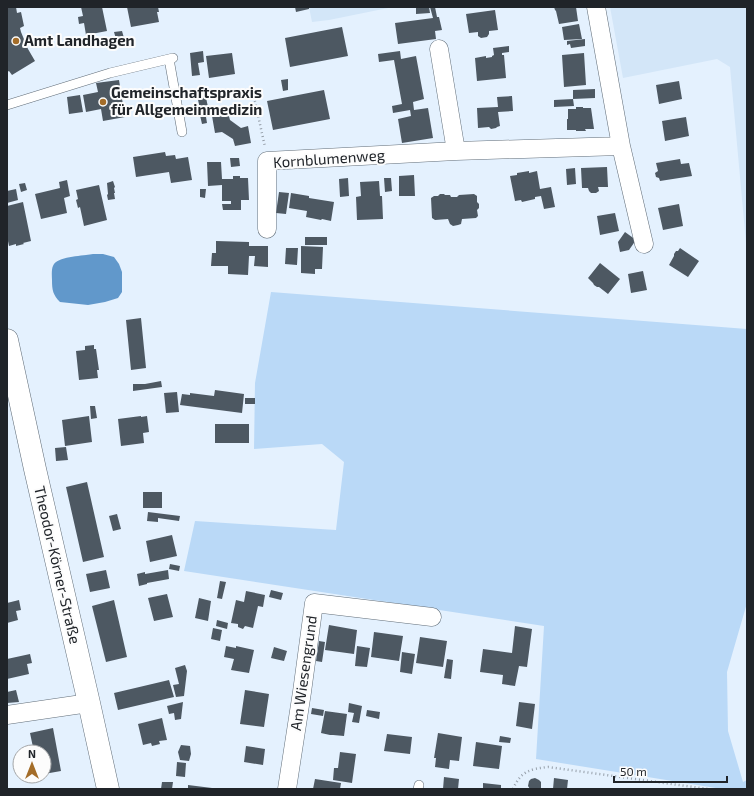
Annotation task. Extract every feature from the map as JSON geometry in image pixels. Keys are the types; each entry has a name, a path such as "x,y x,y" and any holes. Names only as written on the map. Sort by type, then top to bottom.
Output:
{"street":[{"path":"596,7 621,146 644,244"},
{"path":"439,50 456,151"},
{"name":"Kornblumenweg","path":"268,229 268,161 456,151 621,146"},
{"name":"Theodor-Körner-Straße","path":"7,340 10,362 108,789"},
{"name":"Am Wiesengrund","path":"287,789 314,603 432,617"},
{"path":"7,715 89,703"}],"lane":[{"path":"7,105 110,73 171,58 182,132"}],"path":[{"path":"254,97 268,161"},
{"path":"514,789 517,780 525,773 535,768 548,767 708,789"}],"shaded area":[{"path":"309,7 393,7 312,22"},
{"path":"610,7 747,7 747,254 730,67 717,59 623,78"},
{"path":"271,292 747,329 747,603 727,672 728,731 743,782 747,780 747,789 722,789 536,759 544,626 184,571 195,521 336,530 344,462 322,444 254,449 255,383"}],"water":[{"path":"93,254 103,254 114,257 119,264 122,272 122,292 118,298 88,305 60,302 54,295 52,284 52,267 54,264 62,259"}],"building":[{"name":"Amt Landhagen","path":"7,7 16,7 17,13 21,12 24,26 20,28 21,32 35,61 12,75 9,71 7,72"},
{"path":"81,7 102,7 107,31 86,35 84,23 79,24 78,17 83,16"},
{"path":"127,7 158,7 159,12 157,12 159,22 131,27"},
{"path":"295,7 309,7 309,9 296,12"},
{"path":"429,7 430,13 416,14 416,8"},
{"path":"430,7 435,7 442,30 435,31 436,39 398,44 395,23 433,18"},
{"path":"554,7 576,7 578,21 559,24"},
{"path":"495,10 498,30 489,31 487,37 481,38 478,36 478,32 469,33 466,14"},
{"path":"579,24 582,39 564,40 562,27"},
{"path":"342,27 348,56 290,67 285,38"},
{"path":"122,31 124,38 116,39 114,32"},
{"path":"585,39 585,46 571,48 570,44 567,45 567,41"},
{"path":"509,46 509,52 502,53 502,55 504,55 506,78 477,81 475,58 486,56 486,58 492,57 494,55 493,48"},
{"path":"203,51 204,62 198,63 200,75 192,76 190,53"},
{"path":"400,51 401,59 416,56 424,99 413,102 414,110 428,108 433,138 402,143 398,119 411,116 410,110 393,113 392,106 402,104 394,60 379,62 378,54"},
{"path":"232,53 235,74 209,78 206,56"},
{"path":"584,53 586,85 564,87 562,55"},
{"path":"288,79 288,90 283,91 281,80"},
{"name":"Gemeinschaftspraxis für Allgemeinmedizin","path":"119,80 125,117 103,121 101,109 86,112 83,95 98,92 96,83"},
{"path":"679,81 682,99 659,104 656,85"},
{"path":"595,89 595,98 573,99 573,90"},
{"path":"324,90 330,119 273,130 267,101"},
{"path":"205,93 208,107 200,109 197,95"},
{"path":"80,95 83,112 69,114 67,97"},
{"path":"512,96 513,111 498,112 500,126 491,129 489,127 478,128 477,108 498,107 497,97"},
{"path":"573,99 574,106 554,107 554,100"},
{"path":"576,107 591,108 594,129 585,129 586,131 567,130 568,109 576,109"},
{"path":"212,109 213,116 206,117 207,123 202,124 199,111"},
{"path":"228,113 230,120 241,128 248,126 251,143 235,146 233,139 222,132 215,133 212,116"},
{"path":"686,117 689,136 665,141 662,121"},
{"path":"165,152 166,156 175,155 176,159 188,157 192,180 171,183 169,172 136,177 133,157"},
{"path":"230,158 239,158 240,166 231,167"},
{"path":"680,159 681,164 689,163 692,176 660,181 659,178 656,177 655,173 658,171 656,163"},
{"path":"207,162 221,162 222,179 233,179 233,176 248,178 249,200 241,200 241,210 223,210 222,204 231,204 231,201 222,201 222,185 208,186"},
{"path":"607,167 608,187 598,187 599,191 596,193 591,193 588,188 582,188 581,168"},
{"path":"575,168 576,184 567,185 566,169"},
{"path":"529,171 529,173 537,171 540,189 551,187 555,207 544,209 541,196 522,202 521,200 515,201 510,176"},
{"path":"414,175 415,196 399,196 399,176"},
{"path":"348,178 349,196 340,197 339,179"},
{"path":"384,178 391,178 392,191 385,192"},
{"path":"67,180 70,196 64,198 67,213 41,219 35,194 60,188 59,182"},
{"path":"113,181 115,187 115,199 108,200 107,183"},
{"path":"379,181 380,196 382,196 383,219 357,220 356,197 361,196 360,182"},
{"path":"25,183 27,190 21,192 19,184"},
{"path":"99,185 107,220 84,226 80,207 78,208 76,200 78,199 76,190"},
{"path":"16,189 18,200 7,203 7,191"},
{"path":"200,189 206,189 205,198 200,197"},
{"path":"279,192 289,193 286,214 276,213"},
{"path":"291,193 309,196 309,198 334,202 331,221 306,217 307,211 289,208"},
{"path":"440,194 457,197 459,195 474,194 477,196 477,202 479,204 479,208 477,210 478,216 476,218 462,219 461,224 453,226 450,224 448,219 435,220 432,218 431,198"},
{"path":"23,202 31,241 16,246 16,244 9,246 7,236 7,206"},
{"path":"679,204 683,226 663,230 658,208"},
{"path":"615,213 619,231 600,235 597,216"},
{"path":"625,232 636,240 629,250 620,252 618,242"},
{"path":"305,237 327,237 327,245 305,245"},
{"path":"216,241 249,242 249,246 268,246 268,267 254,266 255,256 249,256 248,275 228,274 228,266 211,266 212,253 216,253"},
{"path":"301,246 323,247 322,269 315,269 315,274 301,273"},
{"path":"286,248 298,248 297,265 285,264"},
{"path":"680,248 699,261 688,277 669,265 674,254"},
{"path":"600,263 620,279 608,294 594,285 588,278"},
{"path":"643,271 647,290 631,293 628,274"},
{"path":"141,318 146,368 131,370 126,320"},
{"path":"94,345 99,370 97,370 98,378 79,380 76,351 85,350 85,346"},
{"path":"161,381 162,387 133,391 133,384 145,384"},
{"path":"215,390 244,394 242,413 180,405 182,394 190,395 190,393 214,396"},
{"path":"177,392 179,412 166,413 164,393"},
{"path":"245,398 255,398 255,404 245,404"},
{"path":"90,406 95,406 97,418 91,419"},
{"path":"89,416 92,442 65,446 62,420"},
{"path":"147,416 149,432 143,433 144,443 121,446 118,419"},
{"path":"215,424 249,424 249,443 215,443"},
{"path":"66,447 68,460 56,461 55,448"},
{"path":"87,482 104,557 83,562 66,487"},
{"path":"143,492 162,492 162,508 143,508"},
{"path":"148,512 180,516 179,521 158,518 158,522 147,521"},
{"path":"117,514 121,529 113,531 109,516"},
{"path":"172,535 177,556 150,562 146,541"},
{"path":"170,564 180,566 179,571 169,569"},
{"path":"106,570 110,588 90,592 86,574"},
{"path":"168,570 169,579 139,586 137,574"},
{"path":"220,581 226,582 222,599 217,598"},
{"path":"271,590 283,593 281,600 269,597"},
{"path":"246,591 265,595 263,607 258,606 253,628 245,626 243,629 238,627 238,624 231,623 236,600 244,602"},
{"path":"167,594 173,617 154,621 148,598"},
{"path":"199,598 211,601 208,621 195,618"},
{"path":"19,600 21,610 16,611 18,620 7,623 7,603"},
{"path":"114,600 127,657 106,662 92,606"},
{"path":"217,620 228,623 227,629 216,626"},
{"path":"329,625 357,630 354,654 325,650"},
{"path":"515,626 532,629 527,667 519,666 515,686 502,684 503,675 480,672 483,649 512,653"},
{"path":"213,628 222,630 220,641 211,639"},
{"path":"374,632 403,636 399,661 371,657"},
{"path":"420,637 447,641 443,667 416,663"},
{"path":"319,641 325,642 322,662 316,661"},
{"path":"226,646 236,648 236,646 254,650 249,673 231,670 234,659 224,657"},
{"path":"357,646 370,648 367,667 355,666"},
{"path":"274,647 287,651 284,661 271,658"},
{"path":"402,652 415,654 412,674 400,672"},
{"path":"30,654 32,663 27,664 29,674 7,679 7,659"},
{"path":"447,659 453,660 451,679 444,678"},
{"path":"185,665 187,671 184,696 176,697 173,685 179,684 175,668"},
{"path":"169,680 174,697 118,710 114,693"},
{"path":"16,690 19,702 7,703 7,692"},
{"path":"245,690 269,694 264,727 240,724"},
{"path":"183,702 181,719 175,720 174,713 169,714 167,706"},
{"path":"519,702 535,704 532,729 516,726"},
{"path":"349,703 362,706 359,723 352,722 354,713 348,712"},
{"path":"312,708 324,710 323,716 311,714"},
{"path":"367,710 380,712 379,719 366,716"},
{"path":"325,711 347,714 344,736 321,733"},
{"path":"162,718 167,740 159,741 160,744 152,746 151,743 143,745 138,724"},
{"path":"53,728 61,771 52,773 52,744 32,744 30,733"},
{"path":"438,733 462,737 459,761 450,760 449,769 435,767 436,758 434,758"},
{"path":"387,734 412,737 410,754 384,751"},
{"path":"500,736 511,738 510,743 499,742"},
{"path":"476,742 502,746 499,769 473,766"},
{"path":"181,745 190,746 191,754 189,761 180,760 178,752"},
{"path":"246,746 265,749 263,765 244,762"},
{"path":"340,752 356,754 352,783 333,780 334,768 338,768"},
{"path":"177,762 186,763 185,777 176,776"},
{"path":"444,777 459,779 458,789 443,789"},
{"path":"535,778 541,782 541,788 530,789 528,786 529,781"},
{"path":"554,778 568,780 567,789 553,789"},
{"path":"315,779 341,783 340,789 313,789"},
{"path":"162,782 173,782 172,789 161,789"},
{"path":"483,783 501,785 501,789 483,789"},
{"path":"188,785 212,788 188,789"}],"place":[{"name":"Amt Landhagen","path":"16,41"},
{"name":"Gemeinschaftspraxis für Allgemeinmedizin","path":"103,102"}]}
